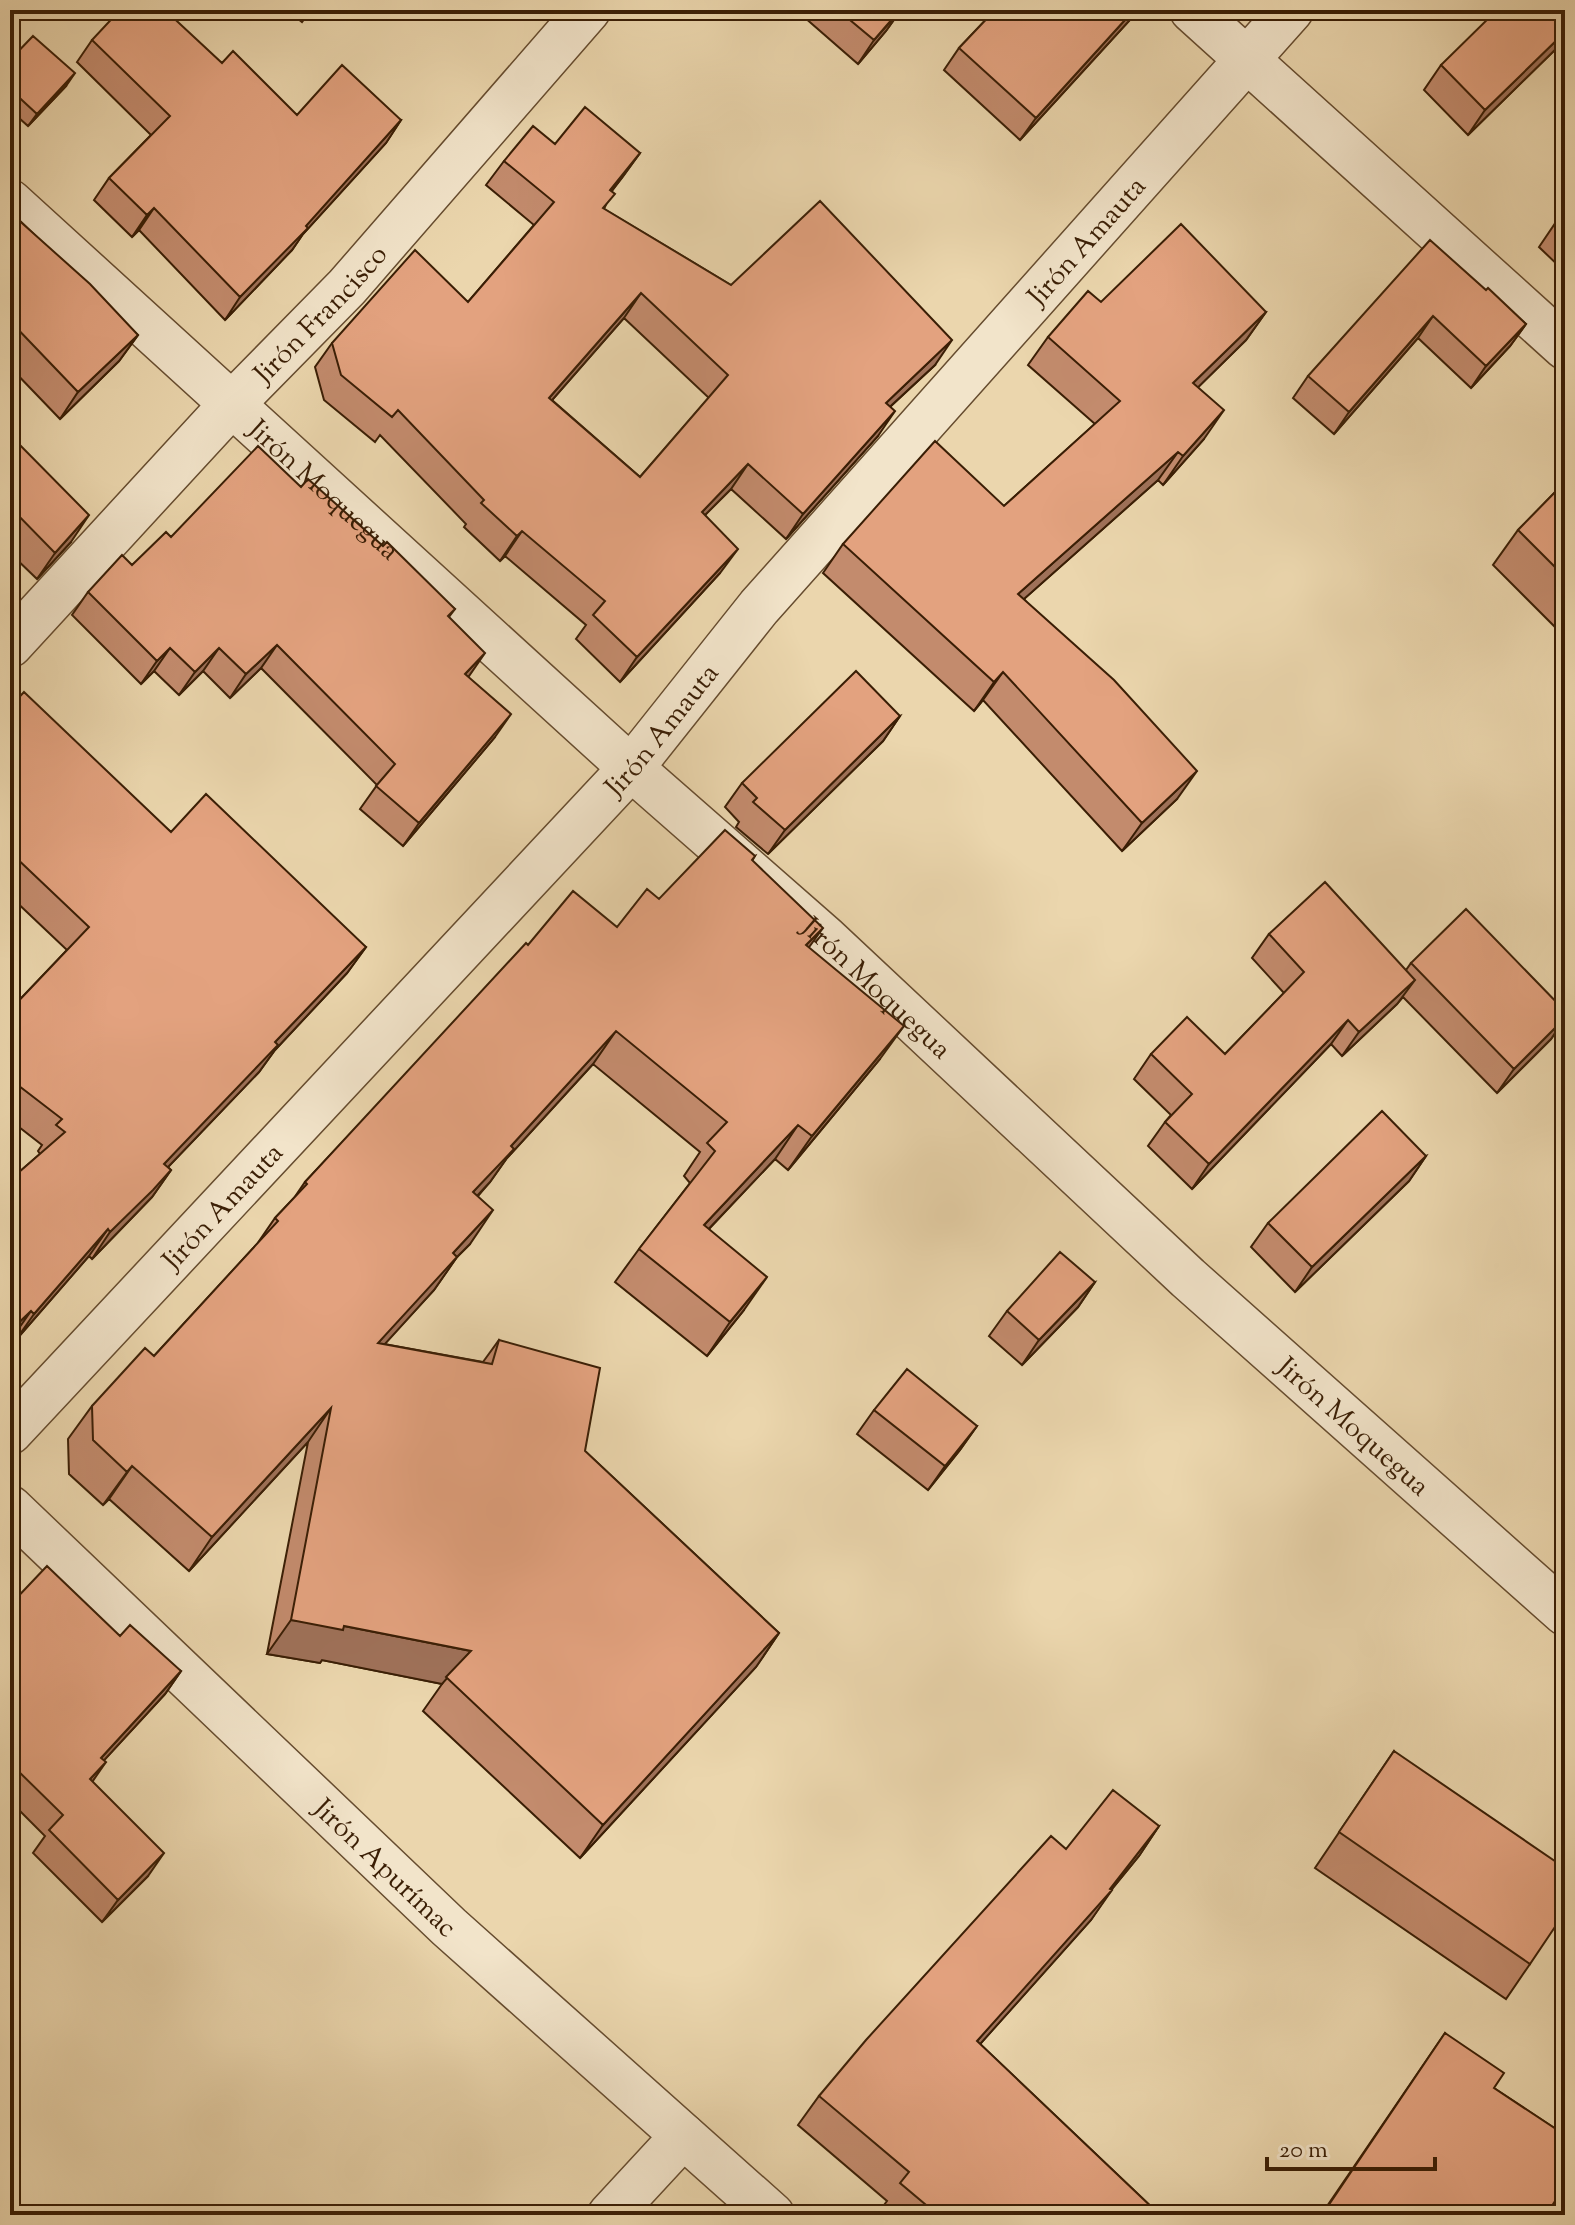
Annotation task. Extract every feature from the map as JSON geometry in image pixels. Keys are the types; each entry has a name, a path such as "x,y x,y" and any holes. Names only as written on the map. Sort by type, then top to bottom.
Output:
{"street":[{"name":"Jirón Francisco","path":"10,645 231,405 347,287 588,10"},
{"path":"1192,10 1565,347"},
{"name":"Jirón Amauta","path":"10,1432 631,768 759,607 1291,10"},
{"name":"Jirón Moquegua","path":"10,202 631,768 825,938 1188,1278 1565,1613"},
{"name":"Jirón Apurímac","path":"10,1508 449,1927 772,2215"},
{"path":"610,2215 683,2136"}],"building":[{"path":"120,10 165,10 222,63 233,51 297,115 342,65 401,120 306,226 308,228 240,297 154,208 147,215 109,178 170,116 92,40"},
{"path":"838,10 900,10 874,40"},
{"path":"995,10 1134,10 1036,118 959,48"},
{"path":"1497,10 1565,10 1565,32 1485,110 1441,65"},
{"path":"33,36 75,73 37,114 10,89 10,60"},
{"path":"585,107 640,153 610,190 615,194 603,208 731,285 820,201 952,340 886,403 895,411 803,514 748,464 702,512 738,549 637,657 593,615 605,601 522,531 517,536 481,503 484,500 398,410 392,417 341,375 332,343 415,250 468,302 554,202 504,161 533,126 555,144","holes":["641,293 728,375 640,477 549,398"]},
{"path":"10,203 19,211 14,216 90,284 138,335 78,392 10,321"},
{"path":"1565,213 1565,231 1556,222"},
{"path":"1181,224 1266,312 1193,383 1224,410 1183,456 1178,452 1018,594 1114,680 1197,771 1142,823 1003,672 994,682 843,544 935,441 1004,506 1120,401 1048,337 1088,291 1101,302"},
{"path":"1430,240 1526,324 1486,366 1433,316 1349,412 1308,376"},
{"path":"10,435 89,515 55,553 10,507"},
{"path":"258,446 301,487 308,479 383,546 387,542 455,609 448,616 485,653 465,674 511,714 419,823 376,786 395,764 277,645 246,674 219,648 195,672 170,648 157,661 88,592 122,555 132,565 166,532 171,537"},
{"path":"1565,482 1565,577 1518,530"},
{"path":"856,671 900,716 785,830 753,802 757,798 742,783"},
{"path":"24,692 171,832 206,794 366,947 164,1164 171,1170 153,1190 110,1232 108,1229 34,1314 31,1311 10,1331 10,1180 65,1132 56,1125 62,1119 10,1079 10,1010 89,927 10,852 10,707"},
{"path":"725,830 755,856 752,860 823,928 806,945 904,1026 812,1136 798,1125 704,1225 767,1277 730,1322 639,1249 715,1151 707,1143 727,1122 616,1031 473,1192 493,1210 453,1253 457,1257 378,1343 492,1364 499,1340 600,1368 585,1451 779,1633 603,1825 446,1677 471,1651 344,1626 343,1630 291,1620 331,1408 212,1537 132,1466 127,1472 93,1440 92,1406 145,1348 154,1356 278,1221 275,1218 307,1184 305,1182 526,943 528,945 573,891 617,927 647,889 659,899"},
{"path":"1325,882 1415,980 1359,1032 1348,1020 1209,1164 1165,1122 1192,1094 1151,1054 1187,1017 1225,1054 1304,972 1269,934"},
{"path":"1466,909 1565,1011 1565,1018 1514,1069 1411,963"},
{"path":"1382,1111 1426,1156 1312,1267 1268,1223"},
{"path":"1060,1252 1095,1282 1039,1340 1007,1311"},
{"path":"907,1369 977,1426 945,1466 874,1410"},
{"path":"47,1566 120,1636 130,1625 181,1671 101,1758 106,1762 90,1779 164,1853 118,1900 49,1830 63,1815 10,1763 10,1605"},
{"path":"1394,1751 1565,1868 1565,1912 1530,1964 1339,1832"},
{"path":"1113,1790 1159,1826 1112,1890 977,2041 1160,2215 938,2215 900,2183 909,2172 819,2096 1051,1836 1066,1849"},
{"path":"1445,2033 1504,2073 1494,2088 1565,2135 1565,2207 1555,2201 1546,2215 1322,2215"}]}
